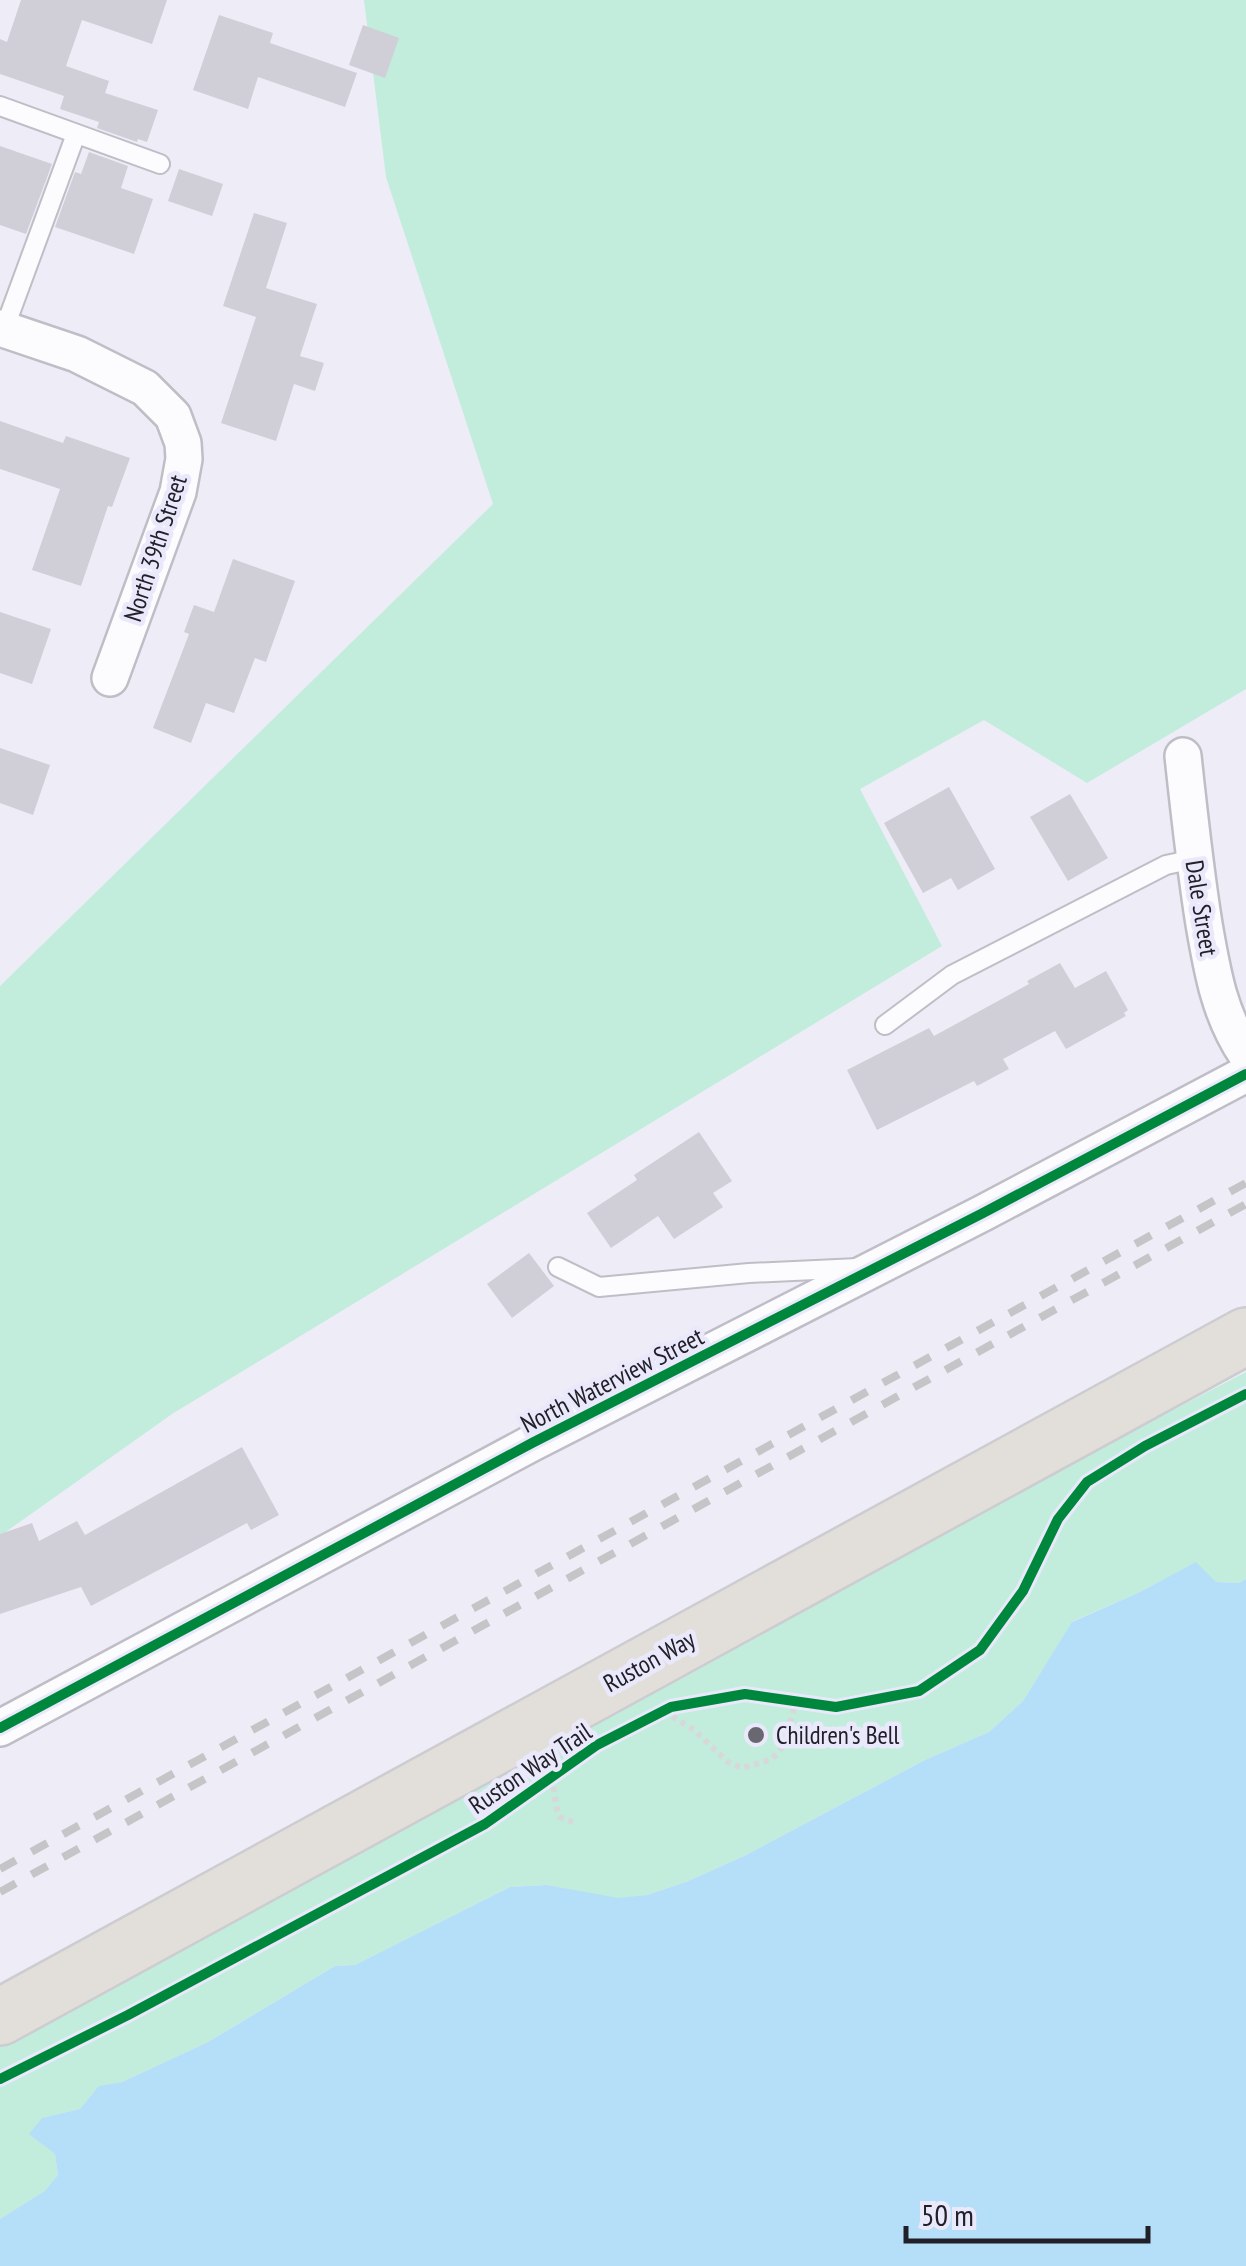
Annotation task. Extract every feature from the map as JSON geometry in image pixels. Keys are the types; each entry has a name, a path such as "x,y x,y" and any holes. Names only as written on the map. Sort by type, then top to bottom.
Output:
{"main road":[{"name":"Ruston Way","path":"0,2017 1246,1336"}],"street":[{"name":"North 39th Street","path":"1,333 77,354 145,388 173,416 182,442 184,458 178,492 110,678"},
{"name":"Dale Street","path":"1183,756 1194,859 1214,977 1222,1009 1246,1054"},
{"name":"North Waterview Street","path":"0,1728 515,1452 1246,1074"}],"lane":[{"path":"0,106 160,164"},
{"path":"1,333 76,134"},
{"path":"885,1025 952,975 1166,864 1194,859"},
{"path":"558,1266 599,1287 878,1266"}],"path":[{"path":"779,1699 810,1703"},
{"path":"647,1719 667,1709 728,1762 742,1768 770,1760 779,1752 796,1702"},
{"path":"552,1777 560,1817 575,1823"}],"green space":[{"path":"364,0 1246,0 1246,689 1087,783 984,720 860,789 942,946 172,1414 0,1536 0,986 493,504 386,177"},
{"path":"1246,1372 1246,1579 1239,1583 1215,1582 1195,1563 1073,1621 1023,1701 989,1732 925,1760 744,1856 686,1882 647,1895 618,1899 547,1885 510,1887 355,1965 335,1966 208,2042 122,2082 99,2087 80,2109 43,2118 30,2134 55,2154 58,2175 46,2191 0,2219 0,2046"}],"water":[{"path":"1196,1562 1216,1582 1239,1583 1246,1579 1246,2266 0,2266 0,2219 45,2191 58,2175 55,2154 29,2134 42,2118 80,2109 99,2086 122,2082 208,2042 335,1966 355,1965 510,1887 547,1885 618,1898 647,1895 744,1856 925,1760 989,1732 1023,1701 1072,1622"}],"building":[{"path":"21,0 167,0 152,44 82,20 66,66 109,81 105,93 158,110 147,142 97,128 99,122 60,109 64,96 0,74 0,39 7,42"},
{"path":"219,15 273,33 270,43 357,73 345,107 258,77 248,109 193,90"},
{"path":"363,25 399,38 385,78 349,65"},
{"path":"0,146 52,164 26,234 0,225"},
{"path":"89,152 128,166 121,188 153,199 134,254 55,227 75,172 81,174"},
{"path":"179,169 223,184 212,216 168,201"},
{"path":"254,213 287,223 266,288 317,304 300,356 324,363 315,391 294,384 276,441 221,423 256,317 223,306"},
{"path":"0,421 63,443 66,436 130,458 112,507 108,506 81,586 32,570 60,489 0,469"},
{"path":"233,559 295,581 266,662 255,658 234,713 206,703 191,743 153,728 189,634 184,632 194,605 214,612"},
{"path":"0,612 51,629 32,684 0,673"},
{"path":"0,748 50,765 33,815 0,803"},
{"path":"949,787 995,869 958,890 951,878 923,893 884,823"},
{"path":"1070,794 1108,858 1068,881 1030,817"},
{"path":"1060,963 1075,988 1106,971 1128,1010 1126,1016 1066,1049 1055,1031 1003,1059 1009,1069 977,1086 974,1081 877,1130 847,1070 929,1028 934,1036"},
{"path":"699,1132 732,1181 713,1193 723,1207 674,1239 658,1216 611,1248 587,1213 637,1180 634,1175"},
{"path":"529,1253 554,1286 512,1318 487,1284"},
{"path":"242,1447 279,1515 251,1530 247,1523 91,1606 81,1587 0,1614 0,1534 32,1523 39,1541 77,1521 85,1535"}],"railway":[{"path":"0,1869 1246,1183"},
{"path":"0,1892 1246,1204"}],"cycle path":[{"path":"0,1728 532,1443 1246,1074"},
{"name":"Ruston Way Trail","path":"0,2079 485,1824 597,1745 671,1707 745,1694 836,1707 919,1691 980,1650 1023,1591 1058,1519 1087,1482 1145,1446 1246,1394"}],"place":[{"name":"Children's Bell","path":"756,1735"}]}
